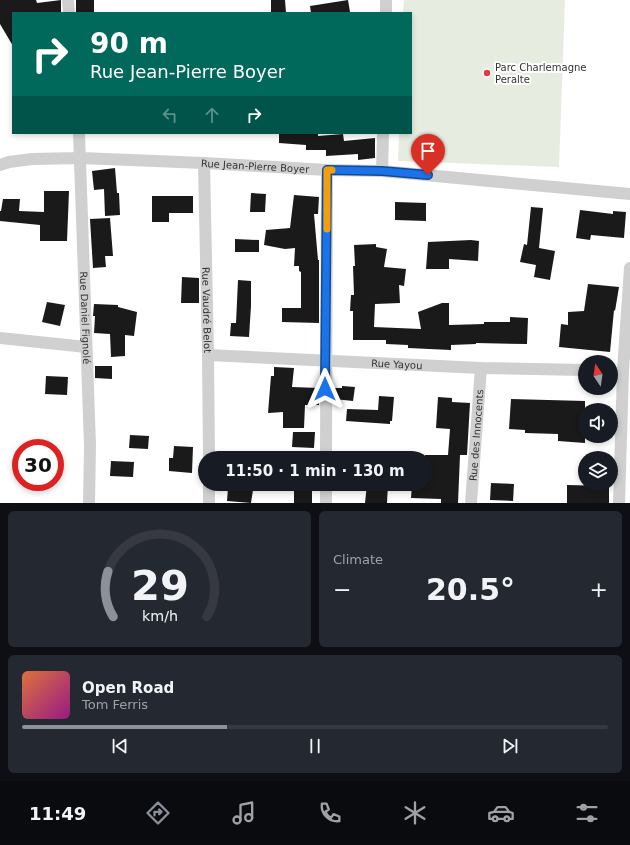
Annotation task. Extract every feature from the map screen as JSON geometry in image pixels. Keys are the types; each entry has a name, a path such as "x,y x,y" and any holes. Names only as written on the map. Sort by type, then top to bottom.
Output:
{"street":[{"path":"68,0 69,12"},
{"path":"386,0 386,12"},
{"name":"Rue Daniel Fignolé","path":"79,134 90,445 89,503"},
{"path":"382,171 383,134"},
{"name":"Rue Jean-Pierre Boyer","path":"0,165 9,162 32,159 80,158 204,162 327,170 382,171 630,194"},
{"name":"Rue Vaudré Belot","path":"204,162 208,355 208,451"},
{"path":"326,451 325,361 327,170"},
{"path":"618,503 621,371 630,268"},
{"path":"0,338 86,347"},
{"name":"Rue Yayou","path":"208,355 481,368 578,370"},
{"name":"Rue des Innocents","path":"471,503 481,368"},
{"path":"209,491 209,503"},
{"path":"326,491 326,503"}],"shaded area":[{"name":"Parc Charlemagne Peralte","path":"404,0 565,0 559,167 398,161 399,134 412,134 412,12 403,12"}],"building":[{"path":"0,0 36,0 37,3 61,0 61,12 12,12 12,44 0,24"},
{"path":"76,0 94,0 94,12 76,12"},
{"path":"271,0 285,0 286,12 271,12"},
{"path":"348,0 350,12 311,12 310,6"},
{"path":"279,134 318,134 318,136 343,134 344,141 375,138 375,158 358,160 358,154 326,156 326,150 306,150 306,145 279,143"},
{"path":"115,168 117,193 119,193 120,215 105,216 104,189 94,190 92,171"},
{"path":"44,191 69,191 67,241 40,241 40,225 0,221 0,211 3,199 20,199 19,211 44,212"},
{"path":"251,193 266,194 265,212 250,212"},
{"path":"294,195 319,197 318,214 314,214 319,260 319,323 282,322 282,308 301,308 301,272 299,271 299,266 294,266 295,248 285,249 264,245 266,230 290,228"},
{"path":"152,196 193,196 193,213 169,213 169,222 152,222"},
{"path":"395,202 426,203 426,221 395,220"},
{"path":"531,207 543,208 539,248 555,251 550,280 534,277 536,265 520,262 524,244 527,245"},
{"path":"580,210 613,214 613,211 626,212 624,238 591,235 590,240 576,238"},
{"path":"110,218 113,256 105,256 106,267 93,268 90,219"},
{"path":"235,239 259,240 259,252 235,252"},
{"path":"479,241 478,261 449,259 449,269 426,269 428,242"},
{"path":"376,244 376,247 387,249 384,267 406,269 404,286 399,285 400,303 375,304 374,327 421,329 418,312 442,303 449,303 449,325 484,324 484,322 510,322 510,317 528,318 527,344 476,343 451,345 451,350 408,348 408,345 386,344 386,340 353,340 353,311 350,311 351,295 354,295 354,245"},
{"path":"182,277 199,278 199,303 181,303"},
{"path":"238,280 251,281 249,337 230,336 231,323 236,323"},
{"path":"588,284 619,287 615,311 614,310 610,352 559,347 561,324 568,325 568,312 584,311"},
{"path":"47,302 65,305 60,326 42,322"},
{"path":"94,304 118,305 118,307 137,312 134,336 125,335 125,356 111,357 110,334 94,333"},
{"path":"95,366 112,366 112,379 95,378"},
{"path":"274,367 294,368 292,387 319,388 319,405 305,405 304,428 283,428 283,412 268,413 271,376 274,376"},
{"path":"46,376 68,377 67,395 45,394"},
{"path":"342,386 355,387 353,401 334,399 334,388 342,388"},
{"path":"379,396 394,397 392,421 390,421 390,424 346,421 347,409 378,410"},
{"path":"438,397 452,398 452,402 470,403 467,455 460,455 458,503 441,503 441,499 411,498 412,491 432,491 432,455 448,455 450,429 436,428"},
{"path":"511,399 585,401 585,403 578,403 578,442 558,441 558,434 525,433 525,430 509,429"},
{"path":"293,432 315,432 314,448 292,447"},
{"path":"130,435 149,436 148,449 129,448"},
{"path":"174,446 193,447 192,473 169,471 169,458 173,458"},
{"path":"111,461 134,462 133,477 110,476"},
{"path":"491,483 514,484 513,501 490,500"},
{"path":"567,485 578,485 578,491 609,491 609,503 567,503"},
{"path":"228,491 253,491 251,503 227,501"},
{"path":"294,491 312,491 312,503 294,503"},
{"path":"366,491 388,491 387,503 365,503"}],"slow traffic":[{"path":"327,229 327,170 332,170"}],"place":[{"name":"Parc Charlemagne Peralte","path":"487,73"}],"route":[{"path":"325,389 327,170 382,171 428,175"}]}
